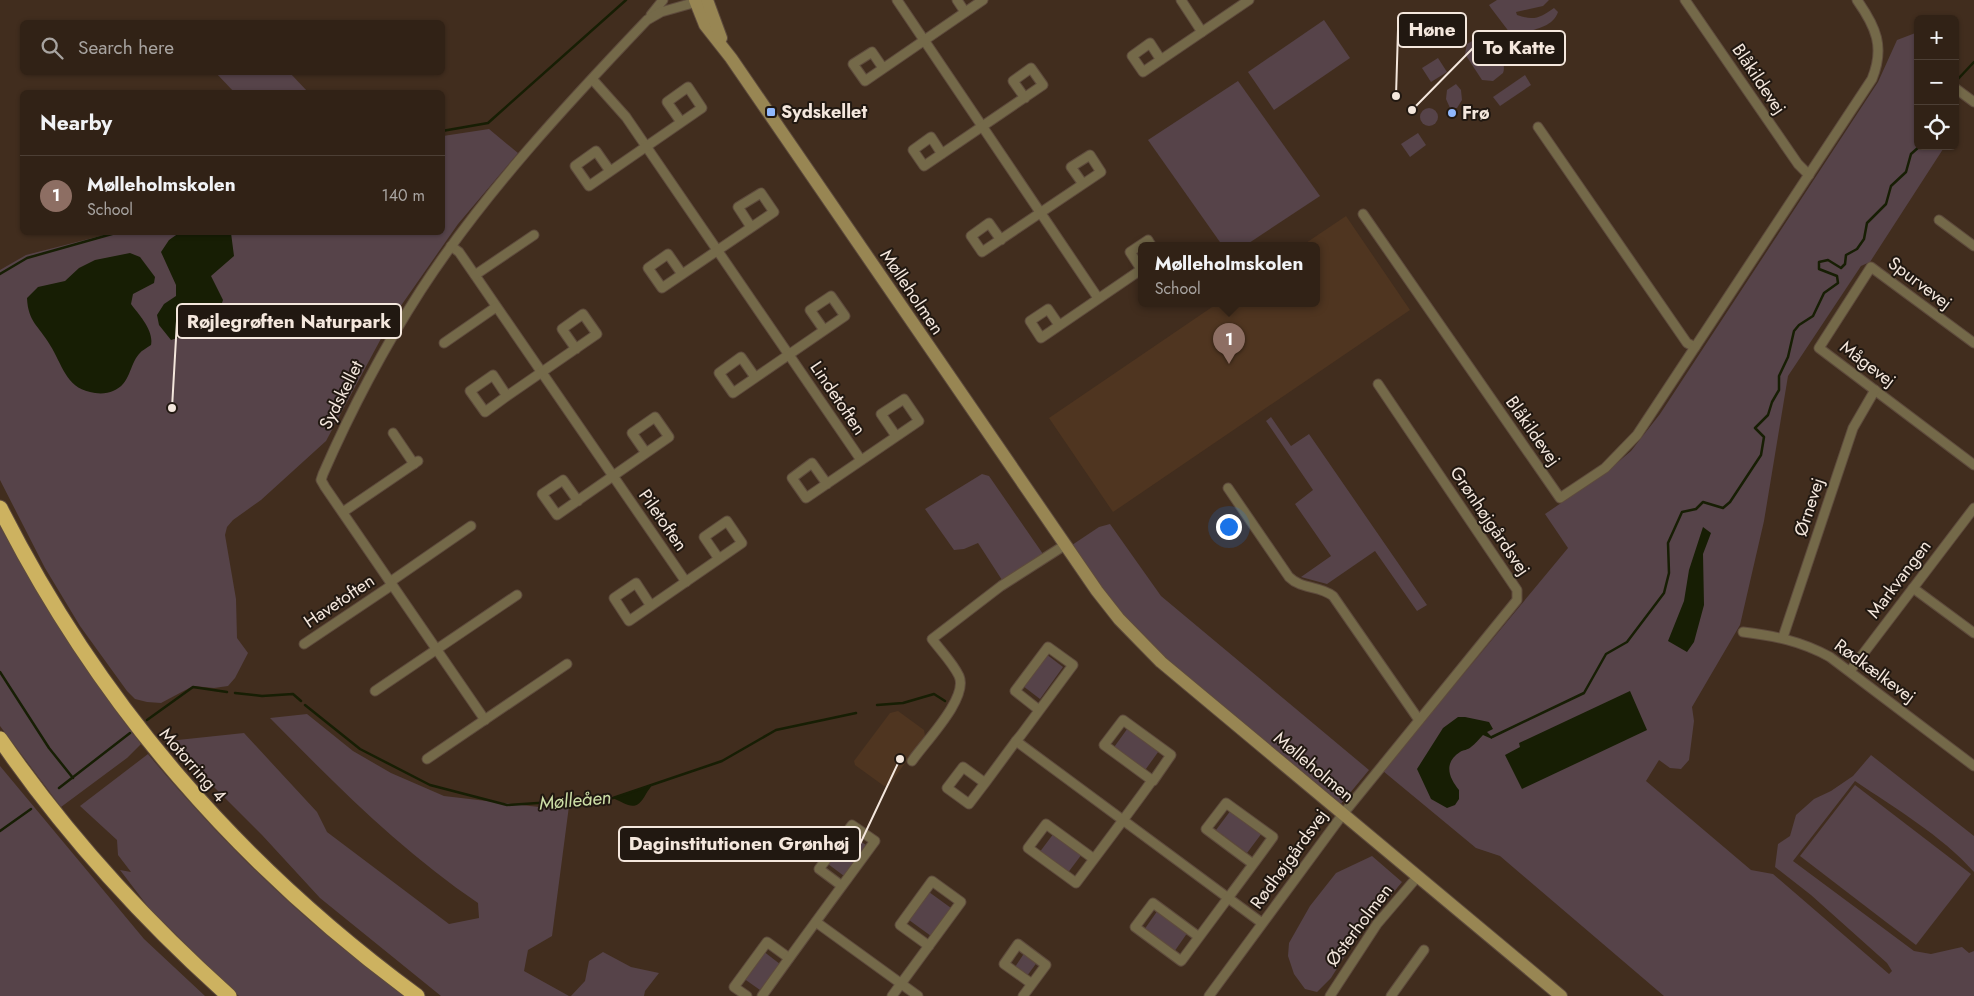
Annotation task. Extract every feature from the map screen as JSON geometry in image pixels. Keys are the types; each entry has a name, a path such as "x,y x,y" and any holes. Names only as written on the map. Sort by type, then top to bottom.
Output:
{"highway":[{"name":"Motorring 4","path":"0,508 66,628 132,723 169,768 208,812 280,884 349,943 417,996"},
{"path":"0,739 63,822 110,878 179,950 229,996"}],"street":[{"name":"Sydskellet","path":"325,487 322,474 363,387 406,314 451,246 506,176 663,0"},
{"path":"896,0 1098,298"},
{"path":"957,0 965,12"},
{"path":"883,68 983,0"},
{"path":"1181,0 1202,32"},
{"name":"Blåkildevej","path":"1684,0 1798,164 1809,175"},
{"name":"Blåkildevej","path":"1363,214 1560,498 1605,468 1626,448 1872,79 1878,64 1876,34 1870,19 1857,0"},
{"name":"Sydskellet","path":"647,20 661,12 701,1"},
{"name":"Mølleholmen","path":"701,1 713,20 731,58 1097,591 1137,638 1161,662 1561,996"},
{"path":"1161,60 1244,1"},
{"name":"Lindetoften","path":"593,80 626,117 861,460"},
{"path":"1959,90 1974,102"},
{"path":"942,154 1025,98"},
{"path":"610,171 681,122"},
{"path":"1538,127 1688,343 1695,347"},
{"path":"1001,240 1083,184"},
{"path":"1939,220 1974,246"},
{"path":"682,274 751,227"},
{"path":"475,275 534,235"},
{"name":"Piletoften","path":"451,246 458,252 475,275 686,582"},
{"path":"1138,247 1130,252 1138,264"},
{"name":"Spurvevej","path":"1871,267 1974,344"},
{"name":"Mågevej","path":"1871,267 1819,348 1974,464"},
{"path":"1059,325 1138,271"},
{"path":"444,343 496,307"},
{"name":"Lindetoften","path":"755,377 824,330"},
{"path":"508,396 576,349"},
{"name":"Grønhøjgårdsvej","path":"1342,814 1517,600 1518,590 1378,384"},
{"name":"Ørnevej","path":"1783,637 1853,428 1876,390"},
{"path":"342,512 416,462 393,433"},
{"name":"Lindetoften","path":"827,484 896,436"},
{"path":"578,501 646,453"},
{"name":"Havetoften","path":"325,487 485,720"},
{"path":"1228,488 1289,577 1302,586 1323,589 1333,596 1419,720"},
{"name":"Markvangen","path":"1850,670 1974,508"},
{"name":"Havetoften","path":"304,644 471,526"},
{"path":"912,761 954,705 961,688 960,677 932,639 1001,586 1065,545"},
{"path":"651,606 719,559"},
{"path":"1913,588 1974,633"},
{"path":"375,691 517,594"},
{"name":"Rødkælkevej","path":"1743,632 1783,637 1809,645 1850,670 1974,766"},
{"path":"985,783 1039,710 1072,665 1048,646 1014,691 1039,710"},
{"path":"427,759 567,664"},
{"path":"1094,859 1046,824 1028,848 1076,884 1171,755 1123,720 1104,745 1152,780"},
{"name":"Rødhøjgårdsvej","path":"1016,741 1262,923"},
{"name":"Rødhøjgårdsvej","path":"1199,937 1153,902 1135,927 1181,961 1199,937 1228,898 1273,837 1226,802 1206,829 1253,864"},
{"name":"Rødhøjgårdsvej","path":"1209,996 1342,814"},
{"path":"762,996 875,841 852,824 819,869 842,886"},
{"name":"Østerholmen","path":"1330,996 1377,924 1418,876"},
{"path":"892,996 902,984 961,902 932,881 900,924 929,946"},
{"path":"816,922 918,996"},
{"path":"746,996 734,987 767,942 789,958"},
{"path":"1023,996 1032,984 1046,965 1018,944 1004,964 1032,984"},
{"path":"1390,996 1424,950"}],"shaded area":[{"path":"1497,0 1549,0 1543,6 1516,12 1517,15 1528,18 1537,18 1554,8 1558,12 1555,18 1545,26 1513,37 1489,5"},
{"path":"1324,20 1350,58 1274,110 1248,72"},
{"path":"1914,34 1914,150 1942,150 1870,262 1861,266 1788,376 1764,521 1740,625 1692,707 1694,721 1689,760 1681,769 1670,768 1659,760 1646,781 1751,870 1773,874 1889,974 1892,971 1887,963 1811,895 1775,867 1778,844 1790,836 1796,815 1814,799 1831,791 1853,776 1871,755 1974,836 1974,872 1933,834 1855,781 1793,861 1914,951 1931,954 1962,947 1969,953 1974,951 1974,996 1664,996 1500,856 1476,848 1383,771 1568,548 1545,514 1605,473 1631,451 1660,414 1878,82 1897,40"},
{"path":"1479,37 1489,41 1503,62 1503,73 1493,81 1482,80 1465,54 1467,44"},
{"path":"1438,58 1447,72 1431,82 1422,68"},
{"path":"218,75 292,75 306,90 232,90"},
{"path":"1525,75 1531,85 1500,106 1493,97"},
{"path":"1238,81 1320,196 1251,242 1220,242 1148,140"},
{"path":"1456,84 1461,90 1462,100 1457,108 1450,108 1446,99 1447,90"},
{"path":"1425,108 1433,108 1438,113 1436,124 1425,126 1420,121 1420,113"},
{"path":"489,129 518,153 458,224 391,320 326,441 261,500 233,520 227,527 225,535 236,599 237,638 248,653 235,678 228,686 214,688 193,686 161,703 135,699 127,691 80,626 45,568 0,480 0,270 26,255 104,235 445,235 445,136"},
{"path":"1418,133 1426,145 1410,157 1401,144"},
{"path":"1346,216 1410,310 1113,512 1049,418 1212,307 1320,307 1320,242 1307,242"},
{"path":"176,235 231,235 234,256 211,276 223,300 219,312 204,320 190,334 171,340 159,325 157,315 164,304 176,296 176,285 161,252 169,240"},
{"path":"130,253 140,257 155,277 154,283 133,294 131,304 148,328 151,345 136,358 126,379 119,388 105,393 90,392 75,385 70,380 29,313 27,298 38,287 65,281 79,268 95,260"},
{"path":"1271,417 1291,446 1309,434 1427,605 1417,611 1375,551 1327,584 1301,577 1331,556 1295,504 1313,490 1266,421"},
{"path":"982,474 989,476 1043,554 1002,580 978,543 964,549 954,550 925,509"},
{"path":"1110,524 1161,596 1369,770 1340,805 1166,660 1133,629 1098,586 1072,545 1099,527"},
{"path":"0,526 66,638 102,692 141,744 127,758 61,807 0,726"},
{"path":"1703,527 1711,533 1703,554 1704,605 1694,642 1687,652 1668,641 1684,601 1689,570"},
{"path":"1046,654 1063,667 1040,699 1023,686"},
{"path":"1630,691 1647,730 1522,789 1505,755 1520,747 1519,743"},
{"path":"898,711 924,730 925,736 889,785 884,786 855,765 854,761 890,713"},
{"path":"307,714 353,751 391,773 444,796 539,807 569,806 552,936 528,950 524,971 569,996 441,996 320,898 262,835 168,741 244,733 317,812 327,832 449,924 479,918 478,903 395,839 344,792 270,718"},
{"path":"1458,717 1489,722 1493,729 1487,732 1492,739 1483,735 1472,746 1460,752 1451,761 1450,776 1459,790 1459,799 1455,805 1447,808 1431,799 1417,769 1443,728"},
{"path":"1130,725 1161,748 1143,773 1112,750"},
{"path":"148,754 206,820 269,884 336,943 406,996 239,996 235,993 149,908 120,870 131,872 118,855 117,840 80,806"},
{"path":"0,766 144,939 205,996 0,996"},
{"path":"652,784 639,804 631,806 613,798"},
{"path":"1855,785 1971,874 1916,945 1800,856"},
{"path":"1231,810 1262,833 1247,853 1216,830"},
{"path":"1054,833 1082,854 1067,874 1039,853"},
{"path":"850,834 866,845 844,876 828,864"},
{"path":"1372,856 1402,882 1356,938 1331,978 1317,992 1305,989 1294,974 1288,956 1289,943 1310,906 1336,873"},
{"path":"929,892 951,908 931,936 909,920"},
{"path":"1158,910 1188,932 1174,952 1144,930"},
{"path":"763,951 780,964 760,990 743,978"},
{"path":"603,952 631,967 659,973 645,991 644,996 571,996 585,981 589,961"},
{"path":"1025,952 1038,961 1027,976 1015,967"}],"waterway":[{"path":"445,130 488,123 626,0"},
{"path":"1959,78 1974,62"},
{"path":"1492,737 1584,693 1606,654 1627,642 1664,593 1669,573 1668,543 1682,512 1696,509 1703,502 1723,508 1730,502 1761,455 1764,437 1755,428 1768,415 1772,402 1779,390 1779,376 1788,357 1794,331 1799,325 1813,316 1824,293 1838,283 1837,276 1819,269 1819,262 1828,260 1841,268 1845,264 1846,255 1857,249 1864,239 1867,223 1886,204 1891,186 1906,172 1911,154 1916,150"},
{"path":"0,274 27,258 108,235"},
{"path":"0,672 49,748 73,778"},
{"path":"147,720 193,687 227,692"},
{"path":"235,693 262,696 293,694 301,701"},
{"path":"877,705 903,703 934,694 945,701"},
{"name":"Mølleåen","path":"305,705 360,749 430,785 507,805 613,798 722,761 776,730 856,713"},
{"path":"59,788 130,733"},
{"path":"0,831 31,809"}],"place":[{"name":"Høne","path":"1396,96"},
{"name":"To Katte","path":"1412,110"},
{"name":"Sydskellet","path":"771,112"},
{"name":"Frø","path":"1452,113"},
{"name":"Mølleholmskolen","path":"1229,364"},
{"name":"Røjlegrøften Naturpark","path":"172,408"},
{"name":"Daginstitutionen Grønhøj","path":"900,759"}]}
